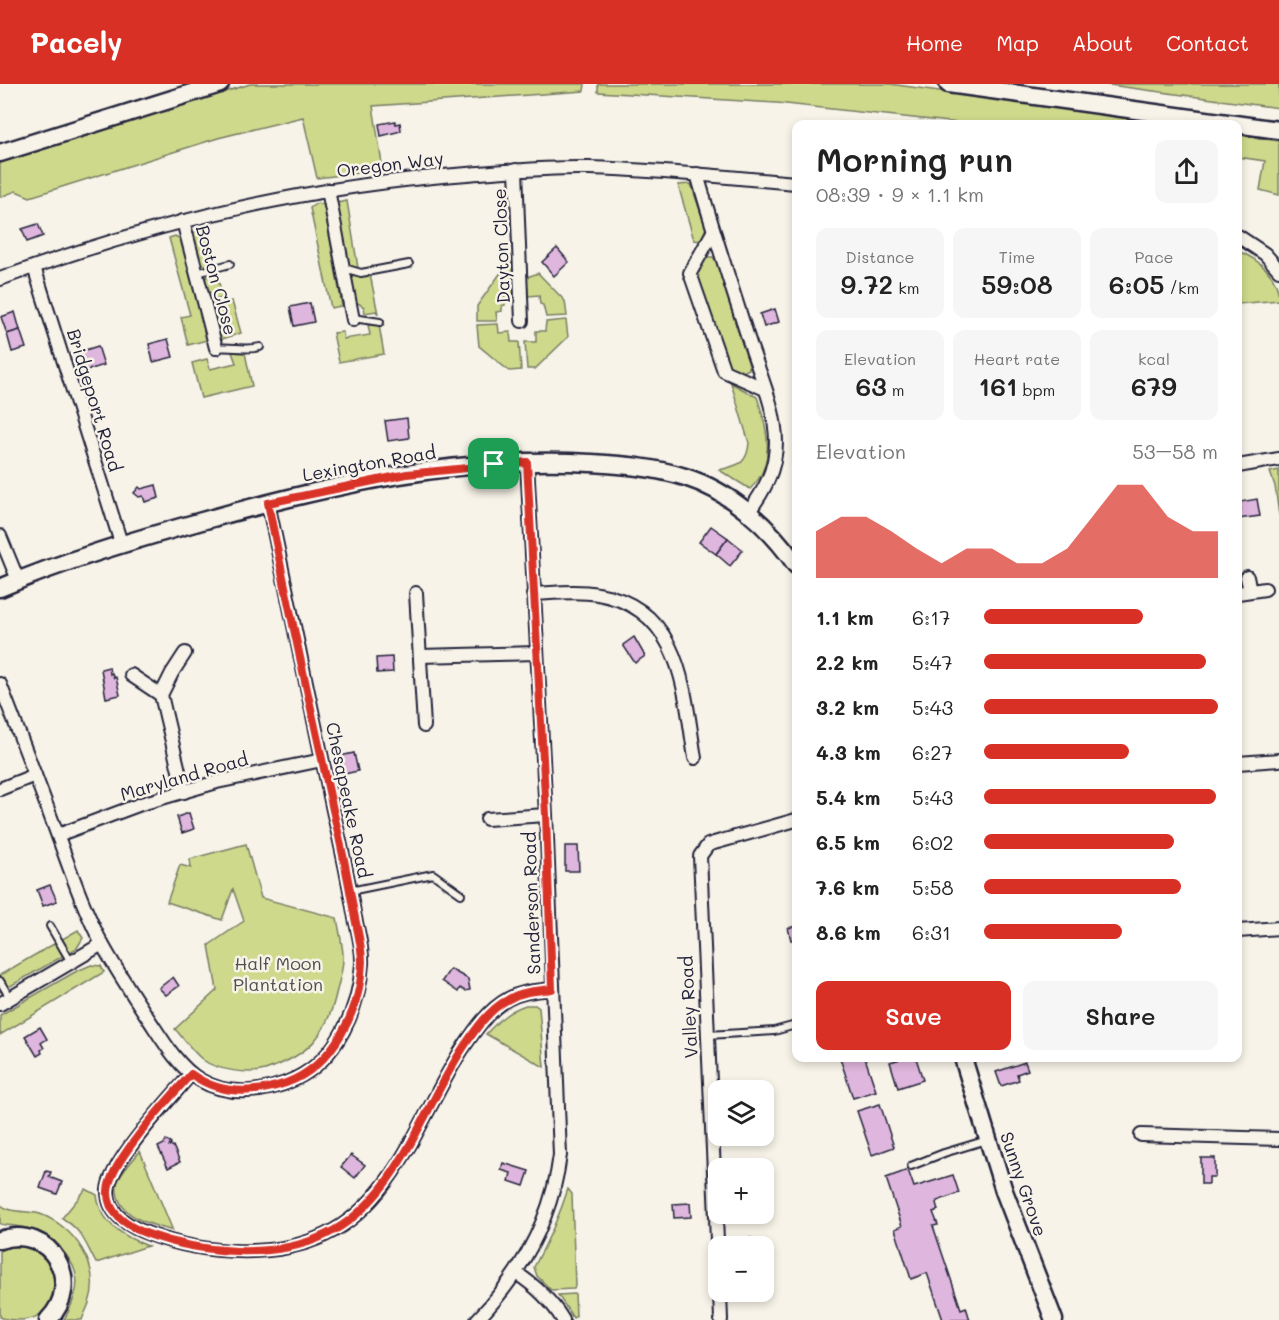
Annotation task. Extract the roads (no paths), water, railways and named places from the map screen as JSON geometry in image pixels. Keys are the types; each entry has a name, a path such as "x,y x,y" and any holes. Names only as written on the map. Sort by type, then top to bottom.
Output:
{"street":[{"path":"0,153 220,84"},
{"path":"948,84 1207,120"},
{"path":"1242,125 1279,130"},
{"name":"Oregon Way","path":"0,279 183,221 250,204 416,178 516,170 587,168 697,174 792,183"},
{"name":"Dayton Close","path":"516,170 522,321"},
{"path":"697,174 713,232 765,389 776,433 775,459 769,480 748,513"},
{"path":"328,190 345,268 353,319"},
{"name":"Boston Close","path":"183,221 216,348"},
{"path":"713,232 690,273 724,372 765,389"},
{"path":"1242,239 1265,254 1279,270"},
{"name":"Bridgeport Road","path":"34,267 121,543"},
{"path":"1242,465 1279,459"},
{"name":"Lexington Road","path":"0,588 121,543 268,503 407,474 527,462 643,467 692,479 714,490 748,513 770,532 792,561"},
{"name":"Sanderson Road","path":"477,1320 516,1274 544,1221 555,1188 560,1155 546,815 527,462"},
{"name":"Chesapeake Road","path":"0,684 82,903 102,944 158,1033 191,1074 215,1087 246,1091 288,1082 301,1076 324,1058 340,1037 353,1009 362,963 350,891 268,503"},
{"path":"0,536 18,580"},
{"path":"1247,577 1244,592 1265,589"},
{"path":"416,593 424,726"},
{"path":"533,594 596,593 621,599 633,605 650,619 663,633 681,676 695,758"},
{"path":"184,792 162,695 185,652"},
{"path":"420,656 536,653"},
{"path":"131,675 162,695"},
{"name":"Maryland Road","path":"58,835 141,804 217,782 322,760"},
{"path":"1242,763 1279,760"},
{"path":"0,789 35,775"},
{"path":"487,819 546,815"},
{"name":"Valley Road","path":"717,1236 700,856 708,845 792,821"},
{"path":"1242,931 1279,928"},
{"path":"5,1001 102,944"},
{"path":"191,1074 136,1139 110,1178 108,1195 112,1208 126,1224 166,1241 206,1250 283,1247 318,1239 341,1226 372,1198 388,1177 420,1126 448,1071 482,1022 498,1006 514,996 552,989"},
{"name":"Sunny Grove","path":"964,1062 1007,1200 1054,1320"},
{"path":"1141,1135 1279,1139"},
{"path":"0,1240 15,1237 33,1239 46,1247 57,1259 64,1281 64,1293 60,1304 48,1320"},
{"path":"516,1274 550,1301 563,1320"},
{"path":"720,1302 721,1320"}],"lane":[{"path":"196,273 230,264"},
{"path":"345,268 361,273 409,264"},
{"path":"353,319 380,322"},
{"path":"216,348 230,346 247,350 260,347"},
{"path":"350,891 433,874 461,894"},
{"path":"50,926 71,962"},
{"path":"0,981 5,1001"},
{"path":"707,1035 774,1031 792,1026"},
{"path":"910,1166 987,1140"}],"park label":[{"name":"Half Moon Plantation","path":"278,973"}]}
